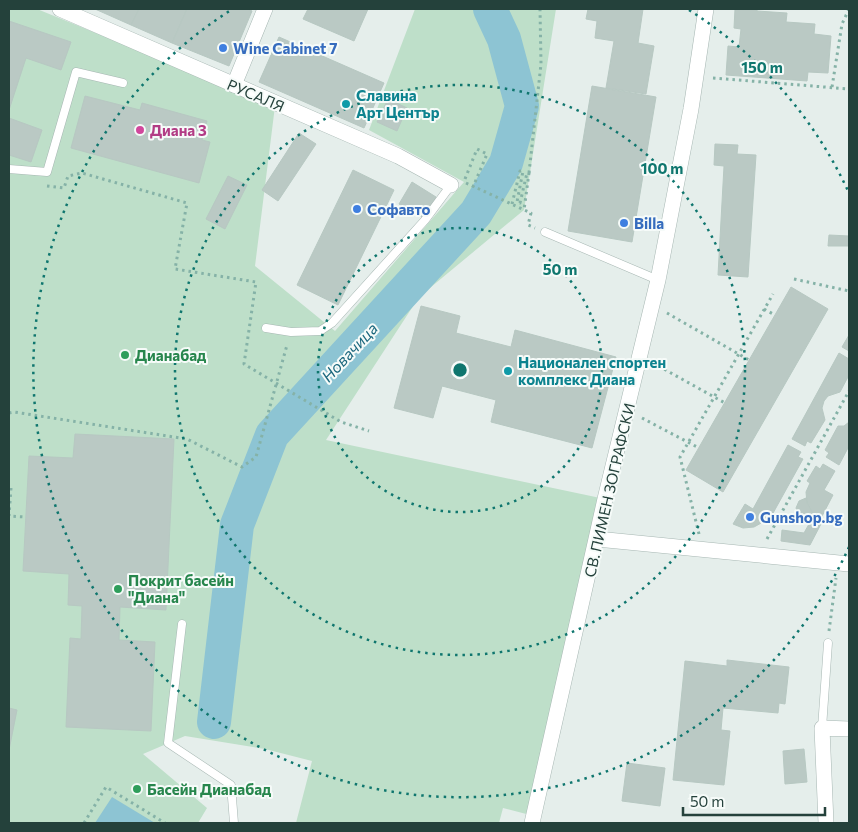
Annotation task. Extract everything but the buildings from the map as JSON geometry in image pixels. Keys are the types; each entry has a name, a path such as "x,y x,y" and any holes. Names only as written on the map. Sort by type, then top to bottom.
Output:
{"street":[{"name":"РУСАЛЯ","path":"60,9 457,183"},
{"path":"234,85 265,9"},
{"name":"СВ. ПИМЕН ЗОГРАФСКИ","path":"532,823 658,280 706,9"},
{"path":"597,539 844,563"},
{"path":"826,823 822,728 849,730"}],"lane":[{"path":"9,169 47,172 76,72 122,83"},
{"path":"266,328 290,332 320,331 332,323 457,183"},
{"path":"545,232 658,280"},
{"path":"182,624 168,743 231,785 234,823"},
{"path":"822,728 828,643"}],"path":[{"path":"524,210 541,64 540,9"},
{"path":"832,87 842,24 849,9"},
{"path":"695,76 849,88"},
{"path":"457,183 477,149 487,154 473,187 532,213 528,225 545,232"},
{"path":"512,204 520,171 523,171 517,202 520,203 526,173 529,173"},
{"path":"46,186 64,188 68,176 82,173 187,203 175,269 256,282 244,364 341,422 369,431"},
{"path":"794,278 849,291"},
{"path":"703,550 680,457 773,294"},
{"path":"652,304 749,360"},
{"path":"764,309 775,315"},
{"path":"9,413 14,412 187,439 242,467 256,457 285,355"},
{"path":"640,356 725,403"},
{"path":"758,555 849,391"},
{"path":"628,410 698,448"},
{"path":"10,488 9,516 26,517"},
{"path":"828,643 844,563"},
{"path":"84,823 106,787 165,823"}],"green space":[{"path":"9,9 37,9 275,106 255,266 335,331 464,182 369,130 415,9 556,9 524,210 419,297 326,440 605,499 534,816 503,808 499,823 296,823 312,761 265,749 185,736 143,754 207,808 198,823 9,823"}],"water":[{"path":"112,797 155,823 95,823"}],"waterway":[{"name":"Новачица","path":"214,722 237,525 272,435 476,213 506,163 522,106 504,39 490,9"}],"place":[{"name":"Wine Cabinet 7","path":"223,48"},
{"name":"Славина Арт Център","path":"346,104"},
{"name":"Диана 3","path":"140,130"},
{"name":"Софавто","path":"357,209"},
{"name":"Billa","path":"624,223"},
{"name":"Дианабад","path":"125,355"},
{"name":"Национален спортен комплекс Диана","path":"508,371"},
{"name":"Gunshop.bg","path":"750,517"},
{"name":"Покрит басейн \"Диана\"","path":"118,589"},
{"name":"Басейн Дианабад","path":"137,789"}]}
